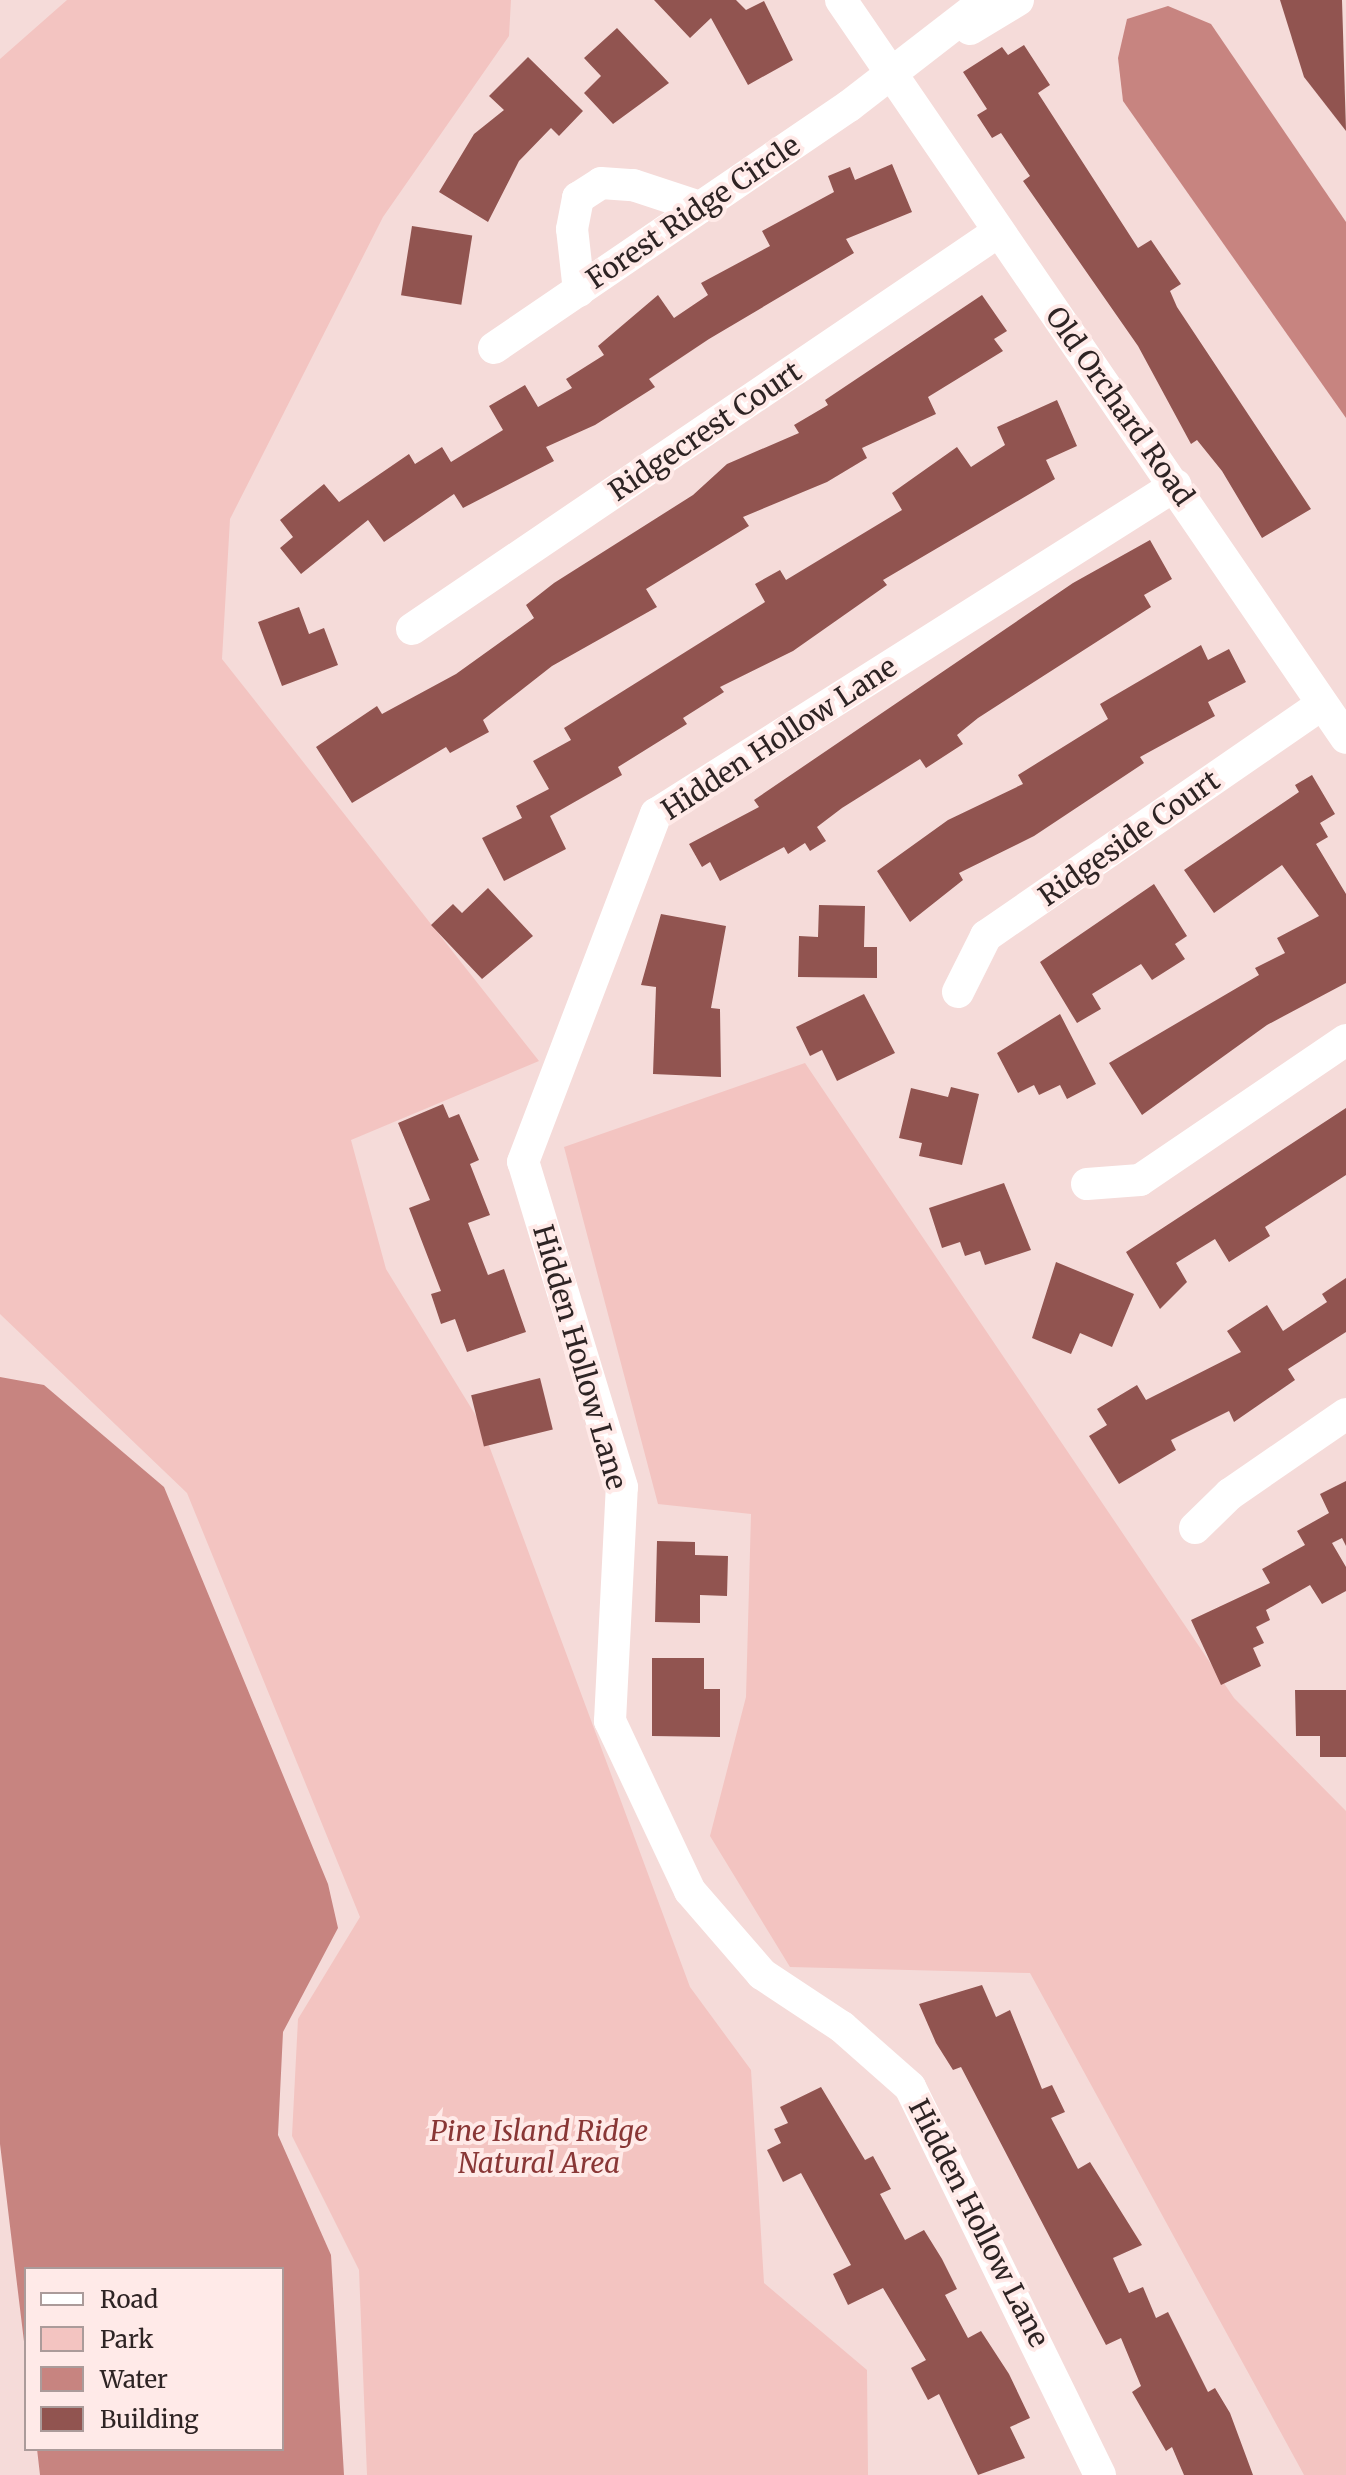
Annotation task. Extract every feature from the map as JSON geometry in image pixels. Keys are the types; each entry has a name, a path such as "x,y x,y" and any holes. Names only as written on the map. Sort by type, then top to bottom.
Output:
{"street":[{"name":"Old Orchard Road","path":"841,0 998,232 1176,485 1346,738"},
{"name":"Forest Ridge Circle","path":"892,75 986,0"},
{"name":"Forest Ridge Circle","path":"494,348 892,75 1018,0"},
{"path":"579,291 572,229 578,198 601,183 622,184 700,207"},
{"name":"Ridgecrest Court","path":"412,629 998,232"},
{"name":"Hidden Hollow Lane","path":"1100,2475 910,2087 842,2027 762,1974 690,1891 610,1721 622,1487 523,1162 656,814 1176,485"},
{"name":"Ridgeside Court","path":"958,992 986,936 1322,704"},
{"path":"1087,1184 1140,1180 1346,1040"},
{"path":"1195,1528 1230,1494 1346,1414"}],"green space":[{"name":"Pine Island Ridge Natural Area","path":"67,0 511,0 509,36 383,217 230,519 222,659 539,1061 351,1140 386,1269 481,1424 690,1987 751,2070 764,2283 867,2370 868,2475 367,2475 359,2270 292,2136 298,2019 360,1917 187,1493 0,1314 0,59"},
{"path":"805,1063 1234,1698 1346,1811 1346,2475 1304,2475 1030,1973 790,1967 710,1836 746,1697 751,1514 658,1504 564,1147"}],"water":[{"path":"1168,6 1211,24 1346,222 1346,418 1123,101 1118,58 1127,19"},
{"path":"0,1377 44,1385 164,1487 328,1884 338,1928 283,2032 278,2135 331,2255 344,2475 40,2475 37,2451 284,2451 284,2267 24,2267 24,2342 0,2144"}],"building":[{"path":"654,0 736,0 746,10 764,1 793,60 748,85 711,18 690,38"},
{"path":"1280,0 1342,0 1346,131 1304,77"},
{"path":"617,28 669,83 613,124 584,93 601,76 584,58"},
{"path":"1024,45 1050,85 1038,93 1138,248 1151,240 1181,284 1170,291 1177,307 1311,509 1262,538 1222,471 1197,440 1191,444 1138,346 1023,181 1030,176 1001,133 992,138 977,115 987,109 963,72 1002,47 1008,55"},
{"path":"528,57 583,111 559,136 551,128 519,161 488,222 439,192 474,134 504,110 489,96"},
{"path":"892,164 912,212 846,239 854,253 709,339 649,379 655,387 595,425 546,447 554,461 463,508 454,494 384,542 368,520 301,574 280,548 293,537 280,520 324,484 339,502 409,454 415,464 442,447 451,462 503,430 489,406 525,385 538,407 572,388 566,379 604,355 598,346 658,295 674,318 708,295 701,283 770,246 762,231 834,192 828,176 850,167 855,180"},
{"path":"412,226 472,236 461,305 401,295"},
{"path":"982,295 1007,331 994,339 1003,351 928,397 936,414 862,448 867,458 827,482 743,517 749,526 646,589 657,607 552,666 483,720 489,732 450,753 446,747 352,803 316,747 377,706 382,714 456,674 534,618 526,605 554,583 693,495 727,464 799,433 794,425 828,405 825,400"},
{"path":"1057,400 1077,446 1046,460 1055,479 883,580 887,585 793,651 720,687 724,692 683,718 687,724 618,767 622,775 550,816 566,849 504,881 482,838 522,818 516,806 549,789 533,761 571,740 564,728 765,602 755,584 780,570 786,580 902,510 892,493 957,447 971,467 1005,445 997,427"},
{"path":"1150,540 1172,579 1144,595 1151,607 978,718 957,735 963,744 926,768 920,759 842,808 817,827 826,841 810,851 805,843 788,854 784,847 720,881 710,862 702,867 689,844 759,807 754,800 1073,583"},
{"path":"299,607 309,634 324,628 338,665 282,686 258,622"},
{"path":"1201,645 1208,660 1229,649 1246,682 1208,702 1215,716 1140,757 1144,763 1034,836 959,873 963,880 910,922 877,871 948,820 1023,784 1018,775 1108,719 1100,704"},
{"path":"1312,775 1335,814 1320,823 1328,837 1316,844 1346,894 1346,983 1267,1025 1142,1115 1109,1063 1259,975 1255,968 1285,953 1277,938 1319,916 1282,865 1214,913 1184,870 1299,792 1295,785"},
{"path":"1154,884 1187,936 1175,944 1185,959 1152,980 1141,964 1092,994 1101,1009 1077,1023 1040,962"},
{"path":"488,888 533,936 482,979 431,925 453,904 462,913"},
{"path":"819,905 865,906 864,947 877,947 877,978 798,977 799,936 818,937"},
{"path":"661,914 726,926 711,1008 720,1009 721,1077 653,1074 656,987 641,985"},
{"path":"864,994 895,1053 837,1081 822,1050 810,1056 796,1027"},
{"path":"1060,1014 1096,1084 1067,1099 1060,1085 1039,1095 1034,1085 1018,1093 997,1053"},
{"path":"951,1087 979,1094 962,1165 919,1156 922,1143 899,1138 911,1088 948,1097"},
{"path":"443,1104 449,1118 459,1114 479,1160 470,1164 490,1215 468,1223 488,1275 504,1269 526,1332 467,1352 455,1319 441,1324 431,1294 441,1291 409,1208 430,1200 398,1123"},
{"path":"1346,1108 1346,1175 1265,1227 1270,1236 1229,1262 1215,1239 1176,1263 1187,1282 1160,1309 1126,1252"},
{"path":"1004,1183 1031,1250 985,1265 980,1251 965,1256 960,1242 942,1248 929,1208"},
{"path":"1056,1262 1134,1294 1112,1347 1080,1333 1071,1354 1032,1338"},
{"path":"1346,1278 1346,1332 1288,1369 1295,1380 1234,1422 1229,1411 1171,1440 1176,1450 1119,1484 1089,1436 1107,1425 1097,1409 1137,1385 1146,1400 1241,1352 1227,1331 1267,1305 1283,1331 1327,1302 1322,1294"},
{"path":"540,1378 553,1429 484,1447 471,1395"},
{"path":"1346,1481 1346,1546 1342,1538 1332,1543 1346,1567 1346,1591 1322,1604 1310,1585 1266,1610 1270,1620 1256,1627 1264,1643 1253,1648 1261,1666 1221,1685 1191,1620 1270,1583 1262,1569 1305,1545 1297,1531 1329,1513 1320,1494"},
{"path":"657,1541 695,1542 695,1555 728,1556 727,1596 700,1595 700,1623 655,1622"},
{"path":"652,1658 704,1658 704,1689 720,1689 720,1737 652,1736"},
{"path":"1295,1690 1346,1690 1346,1757 1320,1757 1320,1736 1296,1736"},
{"path":"982,1985 996,2017 1010,2010 1042,2089 1052,2085 1065,2112 1051,2118 1078,2169 1090,2162 1142,2245 1113,2258 1129,2293 1143,2287 1156,2318 1168,2312 1208,2392 1215,2388 1230,2413 1253,2475 1184,2475 1172,2447 1166,2451 1132,2392 1141,2386 1121,2338 1106,2345 961,2067 953,2070 936,2043 919,2004"},
{"path":"821,2087 865,2160 873,2156 891,2189 880,2194 905,2240 924,2230 942,2259 957,2289 945,2295 968,2338 981,2331 1009,2374 1030,2418 1010,2427 1025,2458 978,2475 939,2394 928,2400 911,2368 926,2360 883,2288 848,2305 833,2274 851,2265 801,2173 783,2182 767,2150 781,2143 774,2129 788,2123 780,2107"}]}
